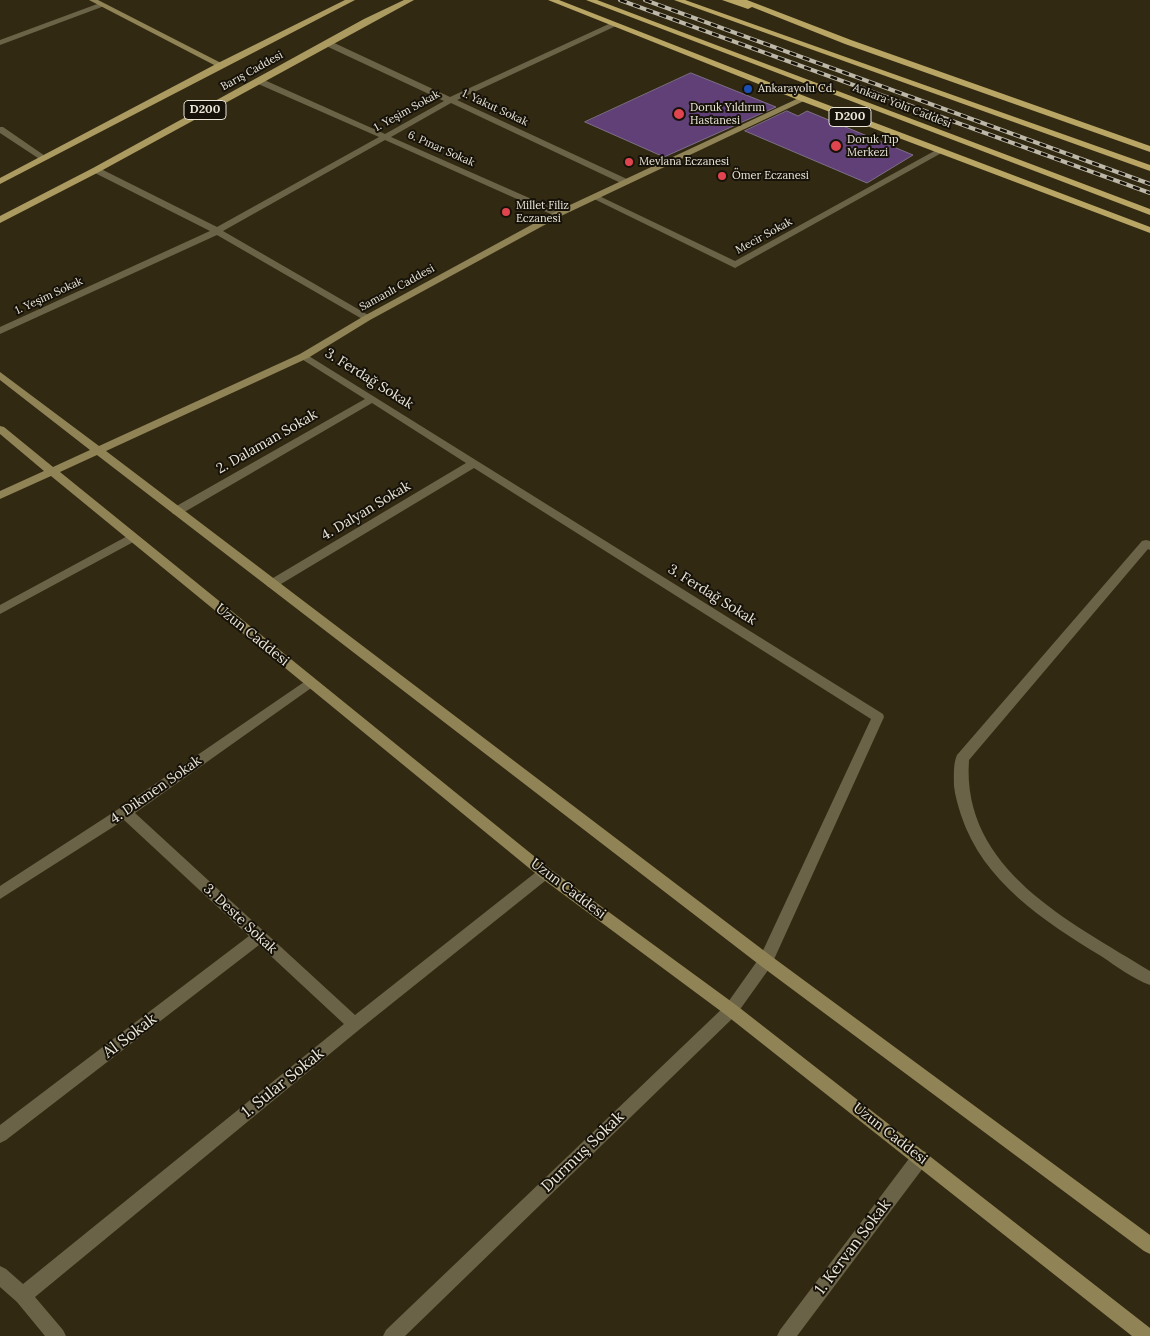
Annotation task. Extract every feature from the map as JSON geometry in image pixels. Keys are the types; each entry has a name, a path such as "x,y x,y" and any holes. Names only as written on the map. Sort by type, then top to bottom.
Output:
{"highway":[{"name":"D200","path":"552,0 804,99 1150,230"},
{"name":"Ankara Yolu Caddesi","path":"590,0 1150,212"},
{"name":"Ankara Yolu Caddesi","path":"678,0 1150,168"},
{"path":"726,0 1150,149"},
{"path":"740,0 848,42"}],"main road":[{"path":"93,0 221,65"},
{"name":"Barış Caddesi","path":"0,181 221,65 350,0"},
{"name":"Barış Caddesi","path":"0,220 96,170 326,43 410,0"},
{"name":"Samanlı Caddesi","path":"0,495 304,356 367,318 558,214 804,99"},
{"path":"0,374 272,584 766,960 1150,1245"},
{"name":"Uzun Caddesi","path":"0,429 544,873 731,1010 1146,1336"}],"street":[{"path":"0,43 103,5"},
{"name":"1. Yeşim Sokak","path":"0,331 216,230 451,100 614,25"},
{"name":"1. Yakut Sokak","path":"326,43 626,182"},
{"name":"6. Pınar Sokak","path":"259,81 558,214"},
{"path":"0,128 44,158"},
{"name":"Mecir Sokak","path":"594,197 735,265 941,151"},
{"path":"96,170 216,230 367,318"},
{"name":"3. Ferdağ Sokak","path":"304,356 878,717 766,960"},
{"name":"2. Dalaman Sokak","path":"178,511 372,399"},
{"name":"4. Dalyan Sokak","path":"272,584 474,463"},
{"path":"0,610 133,537"},
{"path":"1150,546 1146,544 962,759 961,779 963,800 970,821 980,843 998,869 1021,893 1049,916 1150,979"},
{"name":"4. Dikmen Sokak","path":"0,893 126,812 310,683"},
{"name":"3. Deste Sokak","path":"126,812 259,938 355,1024"},
{"name":"1. Sular Sokak","path":"23,1296 355,1024 544,873"},
{"name":"Al Sokak","path":"0,1135 259,938"},
{"name":"Durmuş Sokak","path":"392,1336 731,1010 766,960"},
{"name":"1. Kervan Sokak","path":"786,1336 920,1158"},
{"path":"0,1274 23,1296 57,1336"}],"building":[{"name":"Doruk Yıldırım Hastanesi","path":"691,73 776,107 664,157 585,122"},
{"name":"Doruk Tıp Merkezi","path":"787,111 798,116 807,111 913,155 867,183 745,131"}],"railway":[{"path":"620,0 1150,193"},
{"path":"645,0 1150,184"}],"place":[{"name":"Ankarayolu Cd.","path":"748,89"},
{"name":"Doruk Yıldırım Hastanesi","path":"679,114"},
{"name":"Doruk Tıp Merkezi","path":"836,146"},
{"name":"Mevlana Eczanesi","path":"629,162"},
{"name":"Ömer Eczanesi","path":"722,176"},
{"name":"Millet Filiz Eczanesi","path":"506,212"}]}
